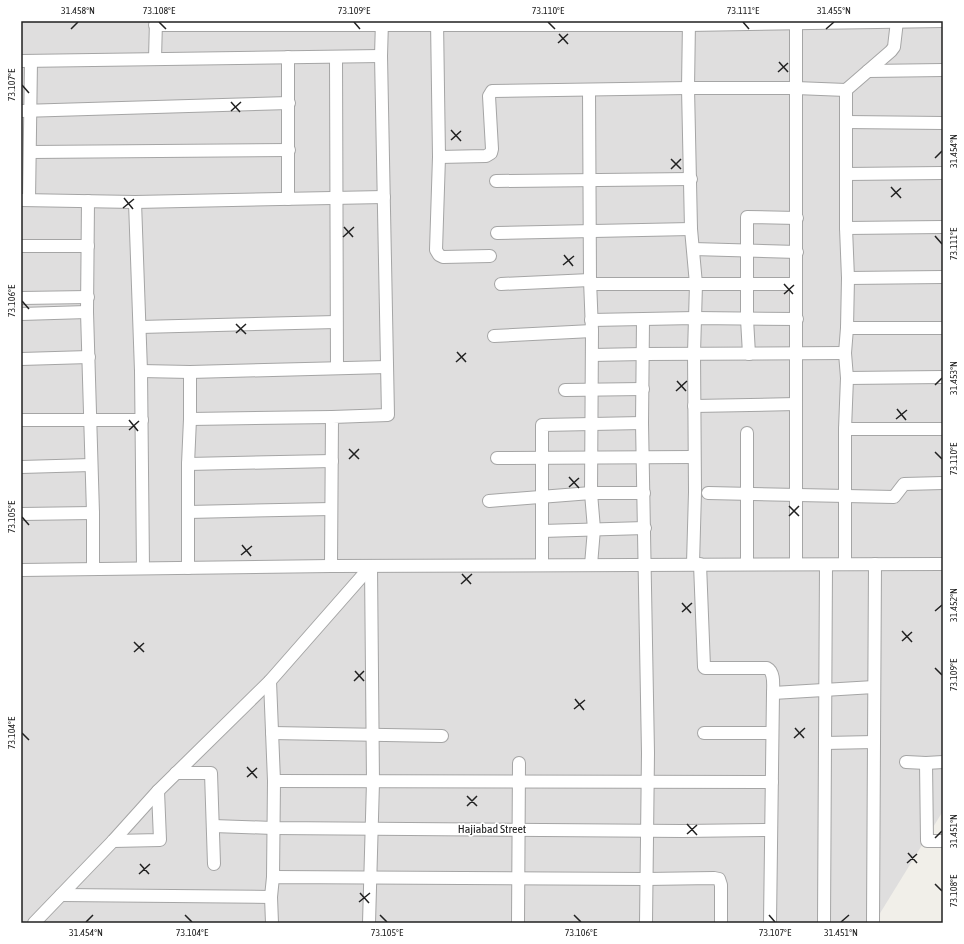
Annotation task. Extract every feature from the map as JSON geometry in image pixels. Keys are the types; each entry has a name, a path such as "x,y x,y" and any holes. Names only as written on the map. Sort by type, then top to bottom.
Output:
{"street":[{"path":"439,157 486,156 491,153 489,96 492,91 688,88 796,88 846,90 894,47 897,21"},
{"path":"155,59 156,23 689,23 943,21"},
{"path":"796,22 796,564"},
{"path":"190,419 388,415 381,56 382,23"},
{"path":"437,23 439,157 436,250 439,255 443,257 490,256"},
{"path":"689,23 688,88 691,229 696,284 694,353 694,457 697,564 704,667 767,668 772,673 770,923"},
{"path":"381,56 26,61 26,111 30,152 25,200 136,202 384,197"},
{"path":"288,57 288,199"},
{"path":"336,57 336,368"},
{"path":"868,71 943,70"},
{"path":"589,90 592,325 591,493 594,529 591,565"},
{"path":"845,564 845,429 847,378 845,353 848,278 846,228 846,90"},
{"path":"26,111 289,103"},
{"path":"846,122 943,123"},
{"path":"30,152 289,150"},
{"path":"846,174 943,173"},
{"path":"496,181 691,179"},
{"path":"88,201 87,312 93,513 92,569"},
{"path":"136,202 142,420 143,568"},
{"path":"749,354 747,319 747,217 797,218"},
{"path":"846,228 943,227"},
{"path":"497,232 691,229"},
{"path":"21,246 88,246"},
{"path":"693,249 797,252"},
{"path":"848,278 943,277"},
{"path":"501,284 591,282 747,285 796,284"},
{"path":"21,298 88,297"},
{"path":"21,314 87,312"},
{"path":"494,336 643,320 695,318 796,319"},
{"path":"643,320 642,423 646,565 648,782 646,923"},
{"path":"140,327 336,322"},
{"path":"847,328 943,328"},
{"path":"592,355 845,353"},
{"path":"21,359 89,357"},
{"path":"141,371 190,372 387,367"},
{"path":"188,568 190,372"},
{"path":"847,378 943,377"},
{"path":"565,390 643,389"},
{"path":"694,406 796,404"},
{"path":"331,566 332,417"},
{"path":"21,420 142,420"},
{"path":"542,565 542,425 642,423"},
{"path":"845,429 943,429"},
{"path":"747,433 747,564"},
{"path":"497,458 694,457"},
{"path":"188,464 332,461"},
{"path":"21,467 91,465"},
{"path":"708,492 894,497 904,484 943,483"},
{"path":"489,501 591,493 644,493"},
{"path":"188,512 331,509"},
{"path":"21,514 93,513"},
{"path":"542,531 645,528"},
{"path":"824,923 826,564"},
{"path":"873,923 875,564"},
{"path":"21,570 331,566 943,564"},
{"path":"34,923 158,792 270,682 371,566"},
{"path":"369,923 373,782 371,566"},
{"path":"270,682 274,781 274,877 271,897 272,923"},
{"path":"773,693 874,687"},
{"path":"704,733 772,733"},
{"path":"272,734 442,736"},
{"path":"825,743 874,742"},
{"path":"906,762 943,762"},
{"path":"518,923 519,763"},
{"path":"926,763 927,841 943,841"},
{"path":"176,774 211,773 214,864"},
{"path":"274,781 772,782"},
{"path":"113,841 160,840 158,792"},
{"name":"Hajiabad Street","path":"213,826 371,829 771,830"},
{"path":"274,877 714,878 720,879 721,885 721,923"},
{"path":"61,895 271,897"}],"shaded area":[{"path":"21,21 943,21 943,811 874,923 21,923"}]}
